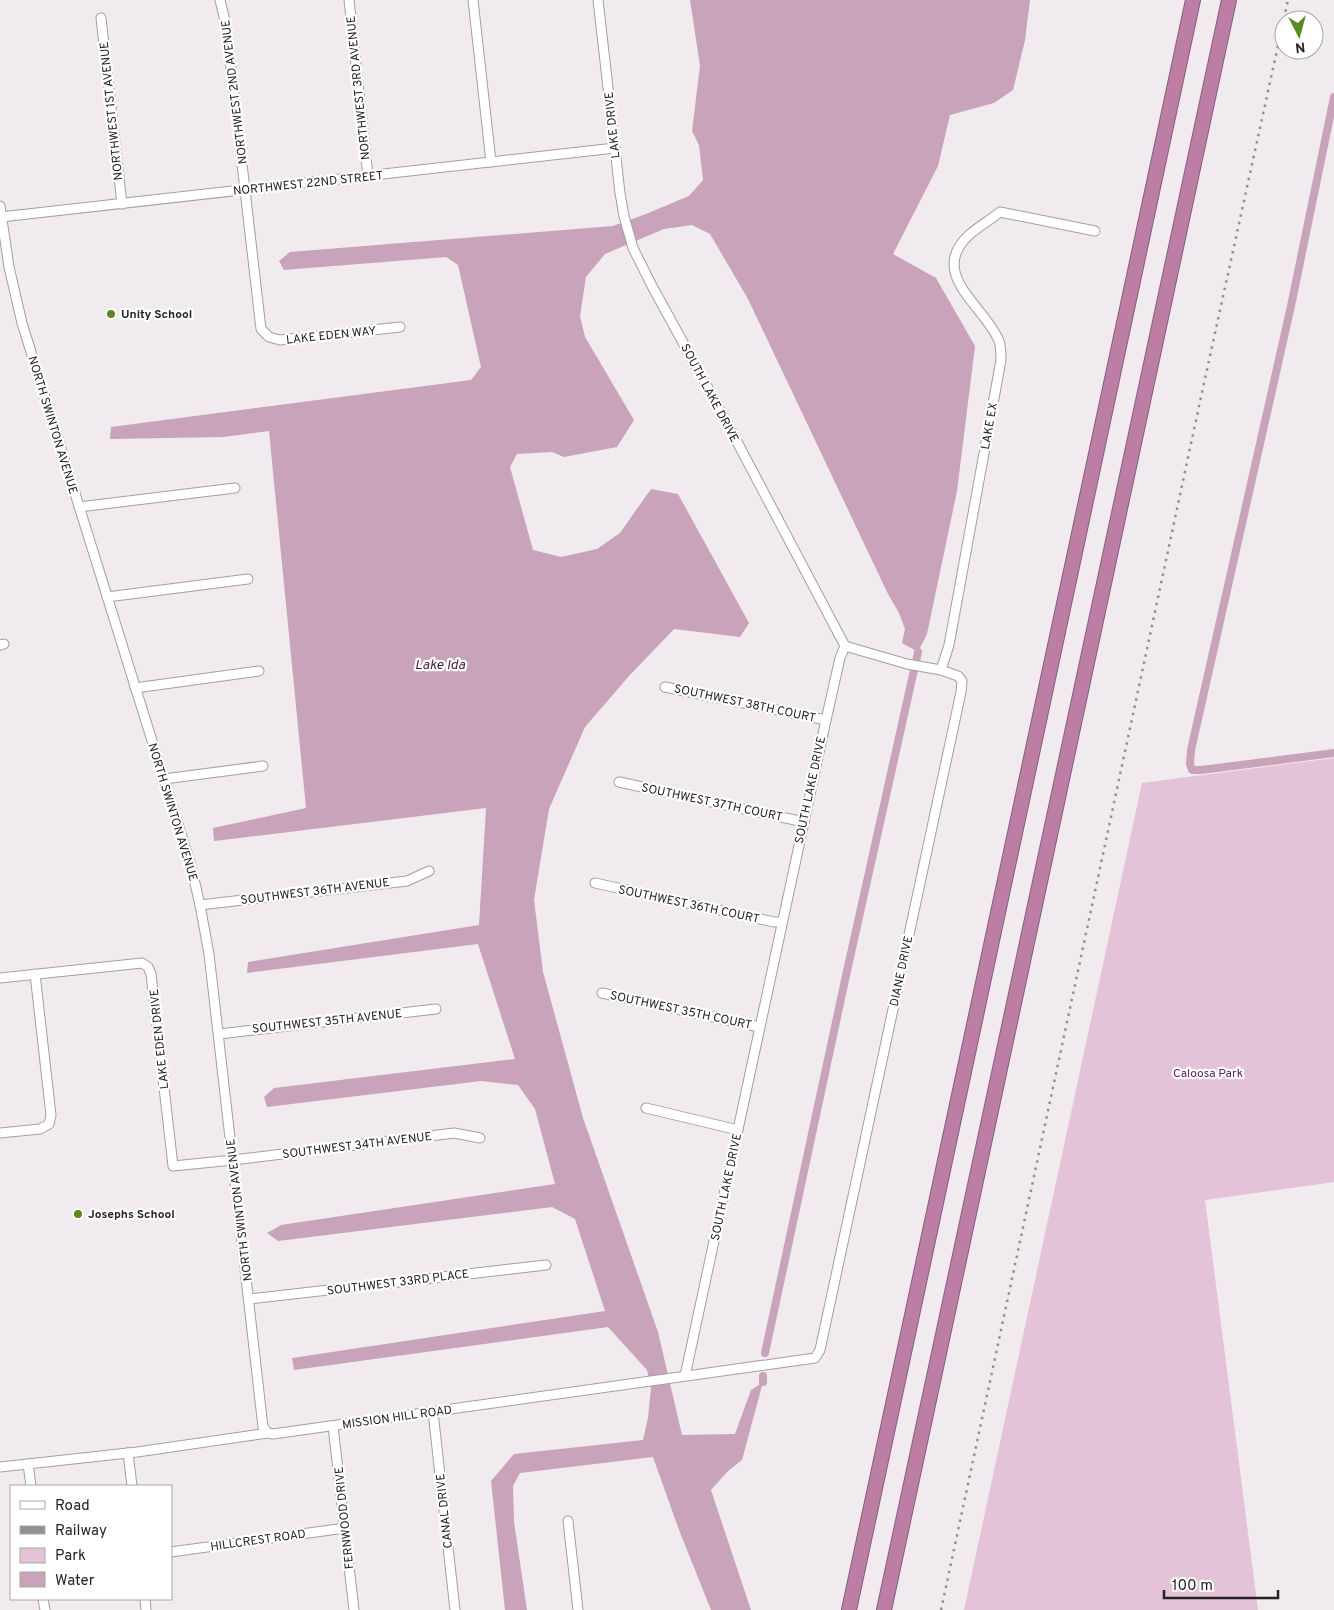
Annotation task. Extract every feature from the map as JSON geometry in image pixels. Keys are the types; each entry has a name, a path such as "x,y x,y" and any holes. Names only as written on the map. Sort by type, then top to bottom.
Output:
{"highway":[{"path":"849,1610 1194,0"},
{"path":"884,1610 1229,0"}],"street":[{"name":"NORTHWEST 2ND AVENUE","path":"220,0 226,25 260,323 264,334"},
{"name":"NORTHWEST 3RD AVENUE","path":"349,0 368,176"},
{"path":"473,0 491,162"},
{"name":"LAKE DRIVE","path":"598,0 620,194 633,248"},
{"name":"NORTHWEST 1ST AVENUE","path":"101,18 122,204"},
{"name":"NORTHWEST 22ND STREET","path":"1,217 614,148"},
{"name":"NORTH SWINTON AVENUE","path":"0,206 9,267 22,323 191,866 200,904 209,954 219,1034 263,1427 268,1433"},
{"name":"LAKE EX","path":"941,670 949,645 1001,360 1001,347 998,339 958,282 954,272 954,260 958,249 969,235 1000,212 1095,232"},
{"name":"SOUTH LAKE DRIVE","path":"633,248 845,646 840,658 826,720 684,1376"},
{"name":"LAKE EDEN WAY","path":"264,334 274,340 280,340 400,327"},
{"path":"79,507 235,488"},
{"path":"107,597 248,579"},
{"name":"DIANE DRIVE","path":"793,1362 815,1358 820,1350 962,681 958,676 941,670 907,664 845,646"},
{"path":"136,688 259,672"},
{"name":"SOUTHWEST 38TH COURT","path":"665,687 826,720"},
{"path":"164,779 263,766"},
{"name":"SOUTHWEST 37TH COURT","path":"620,782 804,822"},
{"name":"SOUTHWEST 36TH AVENUE","path":"200,904 407,881 428,871"},
{"name":"SOUTHWEST 36TH COURT","path":"596,883 774,922 782,922"},
{"name":"LAKE EDEN DRIVE","path":"0,978 142,963 148,967 152,974 173,1166 233,1160"},
{"path":"0,1133 40,1129 49,1124 51,1115 35,974"},
{"name":"SOUTHWEST 35TH COURT","path":"602,993 759,1027"},
{"name":"SOUTHWEST 35TH AVENUE","path":"219,1034 436,1009"},
{"path":"646,1108 738,1130"},
{"name":"SOUTHWEST 34TH AVENUE","path":"233,1160 454,1133 480,1138"},
{"name":"SOUTHWEST 33RD PLACE","path":"249,1299 546,1265"},
{"name":"MISSION HILL ROAD","path":"0,1467 128,1453 268,1433 273,1434 793,1362"},
{"name":"CANAL DRIVE","path":"434,1412 455,1610"},
{"name":"FERNWOOD DRIVE","path":"333,1426 354,1610"},
{"path":"128,1453 132,1485"},
{"path":"28,1464 30,1485"},
{"path":"568,1521 578,1610"},
{"name":"HILLCREST ROAD","path":"172,1552 345,1528"}],"green space":[{"name":"Caloosa Park","path":"1334,758 1334,1182 1205,1200 1258,1610 964,1610 1142,783"}],"water":[{"name":"Lake Ida","path":"690,0 1030,0 1025,40 1013,90 994,103 950,115 938,166 893,254 936,278 975,346 957,491 927,634 918,652 902,643 905,629 899,613 888,594 748,299 710,234 692,225 664,229 605,254 586,277 580,316 585,337 634,420 617,447 564,457 552,452 517,454 510,467 533,550 561,557 597,549 620,533 651,489 678,494 749,623 740,637 674,629 629,676 585,727 549,809 534,900 543,972 583,1118 658,1332 682,1435 735,1434 751,1390 763,1382 742,1460 728,1471 711,1490 751,1610 711,1610 679,1530 653,1457 520,1473 513,1486 514,1522 527,1610 505,1610 491,1481 514,1454 643,1440 648,1418 651,1388 647,1370 608,1327 294,1370 292,1358 605,1311 575,1219 552,1207 278,1241 267,1233 281,1225 555,1184 535,1109 518,1085 481,1081 267,1107 264,1097 274,1088 515,1059 478,944 247,973 248,962 479,925 486,808 214,841 213,828 306,808 269,431 223,437 110,439 111,427 471,380 481,367 458,265 446,257 284,270 279,261 290,252 613,226 689,196 703,180 699,145 692,131 700,66"}],"waterway":[{"path":"1334,97 1291,306 1191,750 1190,764 1192,770 1201,770 1334,753"},
{"path":"765,1353 918,652"},
{"path":"763,1376 763,1382"}],"railway":[{"path":"941,1610 1288,0"}],"place":[{"name":"Unity School","path":"111,314"},
{"name":"Josephs School","path":"78,1214"}]}
